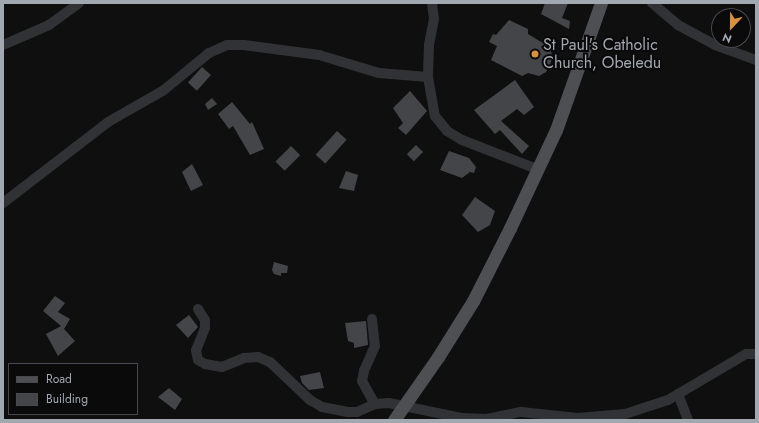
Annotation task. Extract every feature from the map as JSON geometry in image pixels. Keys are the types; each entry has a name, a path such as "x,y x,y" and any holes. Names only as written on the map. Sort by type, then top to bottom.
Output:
{"main road":[{"path":"394,420 438,357 473,301 556,130 601,3"}],"street":[{"path":"3,45 44,28 75,8 79,3"},
{"path":"432,3 434,19 429,46 428,77 435,116 447,131 462,140 537,169"},
{"path":"652,3 678,25 715,45 756,60"},
{"path":"3,203 108,122 164,90 209,53 227,45 244,45 319,56 378,73 428,77"},
{"path":"198,309 205,320 205,328 196,357 205,364 222,367 244,358 258,357 270,362 298,389 322,407 357,412 375,404 405,404 462,418 504,418 521,412 578,418 624,414 678,394 746,354 756,354"},
{"path":"372,319 375,346 364,371 362,381 375,404"},
{"path":"678,394 688,420"}],"building":[{"path":"545,3 568,3 562,18 570,21 569,29 541,14"},
{"path":"509,20 528,29 528,34 551,48 552,60 546,72 539,76 528,73 522,76 491,60 497,46 489,42 493,34 496,35"},
{"path":"202,67 211,75 197,91 188,83"},
{"path":"515,80 534,107 524,115 517,109 501,121 529,146 522,154 500,130 495,134 474,110"},
{"path":"410,91 427,111 406,135 398,128 403,123 393,108"},
{"path":"212,98 217,104 208,110 205,104"},
{"path":"232,102 250,124 252,122 264,149 250,155 233,126 229,129 218,114"},
{"path":"337,131 347,140 325,163 316,155"},
{"path":"416,145 423,152 414,161 407,154"},
{"path":"291,146 300,155 285,171 275,162"},
{"path":"449,151 469,158 476,167 474,173 470,172 462,178 440,170"},
{"path":"192,164 203,185 191,191 182,172"},
{"path":"346,171 358,175 354,191 339,188"},
{"path":"475,197 495,211 490,225 478,232 462,215"},
{"path":"274,262 288,266 287,273 281,273 281,276 274,274 272,270"},
{"path":"55,296 65,303 58,312 70,319 64,329 75,341 58,356 46,334 61,326 43,311"},
{"path":"189,315 198,327 188,338 176,325"},
{"path":"366,321 368,345 354,348 354,343 348,341 345,323"},
{"path":"320,372 324,388 309,390 302,383 300,376"},
{"path":"169,388 182,399 175,410 158,397"}],"place":[{"name":"St Paul's Catholic Church, Obeledu","path":"535,54"}]}
